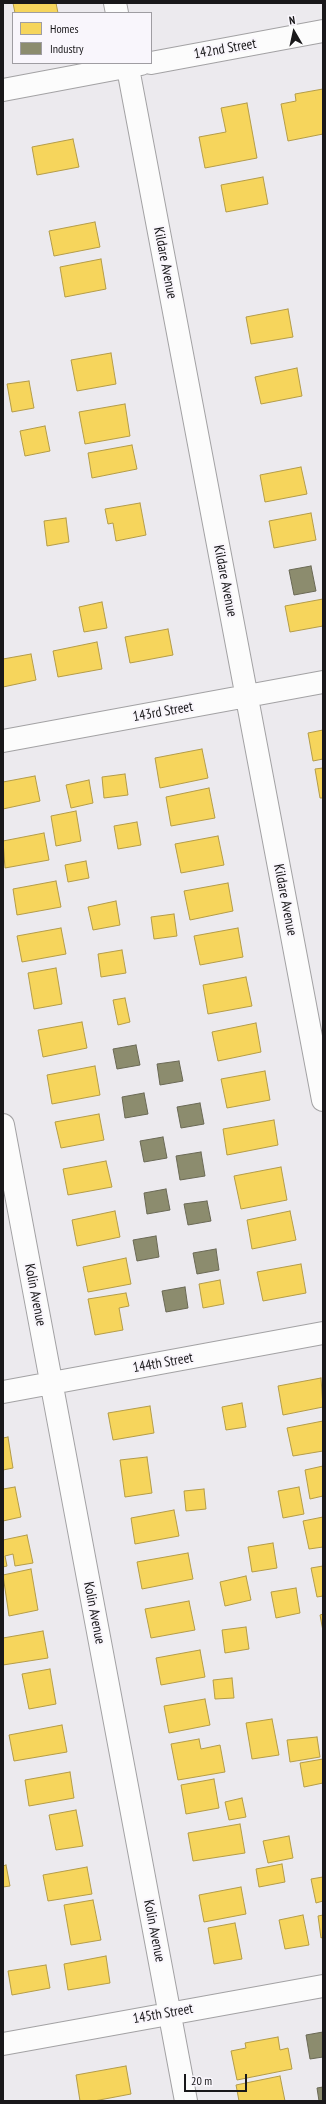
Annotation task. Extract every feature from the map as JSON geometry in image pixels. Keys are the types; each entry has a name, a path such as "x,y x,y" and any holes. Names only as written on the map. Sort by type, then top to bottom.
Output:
{"street":[{"name":"142nd Street","path":"152,63 323,31"},
{"name":"142nd Street","path":"3,90 138,64"},
{"name":"Kildare Avenue","path":"127,65 323,1100"},
{"name":"143rd Street","path":"3,741 323,682"},
{"name":"Kolin Avenue","path":"3,1125 186,2101"},
{"name":"144th Street","path":"3,1392 323,1333"},
{"name":"145th Street","path":"3,2044 323,1986"}],"building: Homes":[{"path":"13,3 56,3 58,12 15,12"},
{"path":"323,89 323,134 288,141 281,104 296,101 295,94"},
{"path":"247,103 257,158 205,168 199,137 226,132 221,108"},
{"path":"73,139 79,167 37,175 32,147"},
{"path":"263,177 268,204 226,212 221,185"},
{"path":"95,222 100,247 54,256 49,231"},
{"path":"101,259 106,289 65,297 60,267"},
{"path":"288,309 293,337 251,344 246,317"},
{"path":"111,353 116,384 77,391 71,360"},
{"path":"297,368 302,396 261,404 255,377"},
{"path":"29,381 34,408 12,412 7,384"},
{"path":"125,404 130,436 85,444 79,412"},
{"path":"45,426 50,451 25,456 20,431"},
{"path":"132,445 137,469 92,478 88,453"},
{"path":"301,467 307,494 265,502 260,475"},
{"path":"140,503 146,535 116,541 113,523 108,524 105,509"},
{"path":"311,513 316,540 274,548 269,521"},
{"path":"66,518 69,542 47,546 44,521"},
{"path":"323,599 323,626 290,632 285,606"},
{"path":"102,602 107,628 84,632 79,607"},
{"path":"168,629 173,655 130,663 125,637"},
{"path":"97,642 102,669 58,677 53,651"},
{"path":"31,654 36,680 3,687 3,659"},
{"path":"323,730 323,759 313,761 308,733"},
{"path":"202,749 208,778 160,788 155,758"},
{"path":"323,768 323,798 320,798 315,769"},
{"path":"125,774 128,795 104,798 102,777"},
{"path":"35,776 40,801 3,809 3,782"},
{"path":"89,780 93,803 71,808 66,785"},
{"path":"209,788 215,818 171,826 166,797"},
{"path":"76,811 81,841 56,846 51,816"},
{"path":"137,822 141,845 118,849 114,826"},
{"path":"44,833 49,860 5,868 3,841"},
{"path":"218,836 224,865 181,873 175,844"},
{"path":"86,861 89,878 68,882 65,865"},
{"path":"56,881 61,907 17,915 13,889"},
{"path":"228,883 233,911 190,920 184,891"},
{"path":"116,901 120,925 93,930 88,907"},
{"path":"174,914 177,936 154,939 151,917"},
{"path":"61,928 66,954 22,962 17,936"},
{"path":"238,928 243,957 200,965 194,936"},
{"path":"122,950 126,973 101,977 98,954"},
{"path":"56,968 62,1004 34,1009 28,973"},
{"path":"246,977 252,1006 208,1014 203,985"},
{"path":"125,998 130,1022 118,1025 113,1000"},
{"path":"82,1022 87,1048 43,1057 38,1030"},
{"path":"256,1023 261,1052 218,1061 212,1032"},
{"path":"95,1066 100,1095 52,1104 47,1075"},
{"path":"265,1071 270,1100 227,1108 221,1079"},
{"path":"99,1114 104,1140 61,1148 55,1122"},
{"path":"274,1120 278,1145 227,1155 223,1129"},
{"path":"106,1161 112,1187 68,1195 63,1169"},
{"path":"281,1167 287,1200 241,1209 234,1176"},
{"path":"115,1211 120,1237 77,1246 72,1220"},
{"path":"290,1211 296,1240 252,1249 247,1220"},
{"path":"126,1258 131,1284 88,1292 83,1267"},
{"path":"301,1264 306,1293 263,1301 257,1272"},
{"path":"220,1280 224,1304 203,1308 199,1284"},
{"path":"126,1293 129,1306 119,1308 123,1330 95,1335 88,1299"},
{"path":"321,1378 323,1407 283,1415 278,1386"},
{"path":"242,1403 246,1427 226,1430 222,1407"},
{"path":"150,1406 154,1433 113,1440 108,1413"},
{"path":"323,1421 323,1451 293,1456 287,1428"},
{"path":"8,1437 13,1468 3,1470 3,1438"},
{"path":"147,1457 152,1493 125,1497 120,1460"},
{"path":"323,1466 323,1496 310,1499 305,1470"},
{"path":"15,1487 21,1517 3,1521 3,1489"},
{"path":"299,1487 304,1514 283,1518 278,1491"},
{"path":"204,1489 206,1509 186,1511 184,1491"},
{"path":"174,1510 179,1536 135,1544 131,1518"},
{"path":"323,1517 323,1547 309,1549 303,1521"},
{"path":"27,1535 33,1563 15,1566 13,1554 5,1556 7,1566 3,1567 3,1540"},
{"path":"273,1543 277,1568 252,1572 248,1547"},
{"path":"188,1553 193,1579 142,1589 137,1562"},
{"path":"323,1566 323,1596 317,1597 311,1568"},
{"path":"31,1569 38,1610 9,1616 3,1575"},
{"path":"246,1576 251,1600 225,1606 220,1582"},
{"path":"296,1588 300,1613 276,1618 271,1592"},
{"path":"189,1601 195,1630 151,1638 145,1609"},
{"path":"323,1614 323,1631 320,1615"},
{"path":"246,1627 249,1649 225,1653 222,1630"},
{"path":"43,1631 48,1658 3,1665 3,1638"},
{"path":"200,1650 205,1677 161,1685 156,1658"},
{"path":"50,1669 56,1704 29,1709 22,1674"},
{"path":"232,1678 234,1698 215,1699 213,1680"},
{"path":"205,1699 210,1725 169,1733 164,1706"},
{"path":"272,1719 279,1755 252,1759 246,1723"},
{"path":"62,1725 67,1752 14,1761 9,1735"},
{"path":"317,1737 320,1757 290,1762 287,1740"},
{"path":"199,1739 201,1749 220,1745 225,1772 178,1780 171,1744"},
{"path":"323,1759 323,1783 304,1787 300,1763"},
{"path":"70,1772 74,1798 29,1806 25,1780"},
{"path":"214,1779 219,1808 186,1814 181,1785"},
{"path":"242,1798 246,1817 229,1820 225,1802"},
{"path":"76,1810 83,1846 56,1850 49,1815"},
{"path":"240,1824 245,1853 193,1861 188,1833"},
{"path":"289,1836 293,1858 268,1863 263,1841"},
{"path":"282,1864 285,1882 259,1887 256,1869"},
{"path":"6,1865 10,1886 3,1887 3,1866"},
{"path":"87,1867 92,1894 48,1901 43,1875"},
{"path":"323,1877 323,1901 316,1903 311,1879"},
{"path":"241,1887 246,1914 204,1922 199,1895"},
{"path":"93,1900 101,1940 71,1945 64,1905"},
{"path":"303,1915 309,1945 285,1949 279,1920"},
{"path":"323,1915 323,1937 321,1938 318,1916"},
{"path":"235,1923 242,1959 214,1964 208,1928"},
{"path":"106,1956 110,1983 68,1990 64,1964"},
{"path":"46,1965 50,1988 12,1995 8,1971"},
{"path":"278,2037 280,2050 288,2048 292,2069 237,2080 231,2051 246,2048 245,2043"},
{"path":"126,2066 131,2094 94,2101 80,2101 76,2075"},
{"path":"280,2076 285,2101 239,2101 236,2085"}],"building: Industry":[{"path":"311,566 316,591 294,595 289,570"},
{"path":"136,1045 140,1065 117,1069 113,1049"},
{"path":"179,1061 183,1081 160,1085 157,1064"},
{"path":"144,1093 148,1114 125,1118 122,1097"},
{"path":"200,1103 204,1124 181,1128 177,1107"},
{"path":"163,1137 167,1158 144,1162 140,1141"},
{"path":"201,1152 205,1176 180,1180 176,1156"},
{"path":"166,1189 170,1210 147,1214 144,1193"},
{"path":"207,1201 211,1221 188,1225 184,1204"},
{"path":"156,1236 159,1257 137,1261 133,1240"},
{"path":"216,1249 219,1270 197,1274 193,1253"},
{"path":"185,1287 188,1308 166,1312 162,1291"},
{"path":"323,2032 323,2057 310,2059 306,2035"},
{"path":"323,2087 323,2101 319,2101 317,2088"}]}
